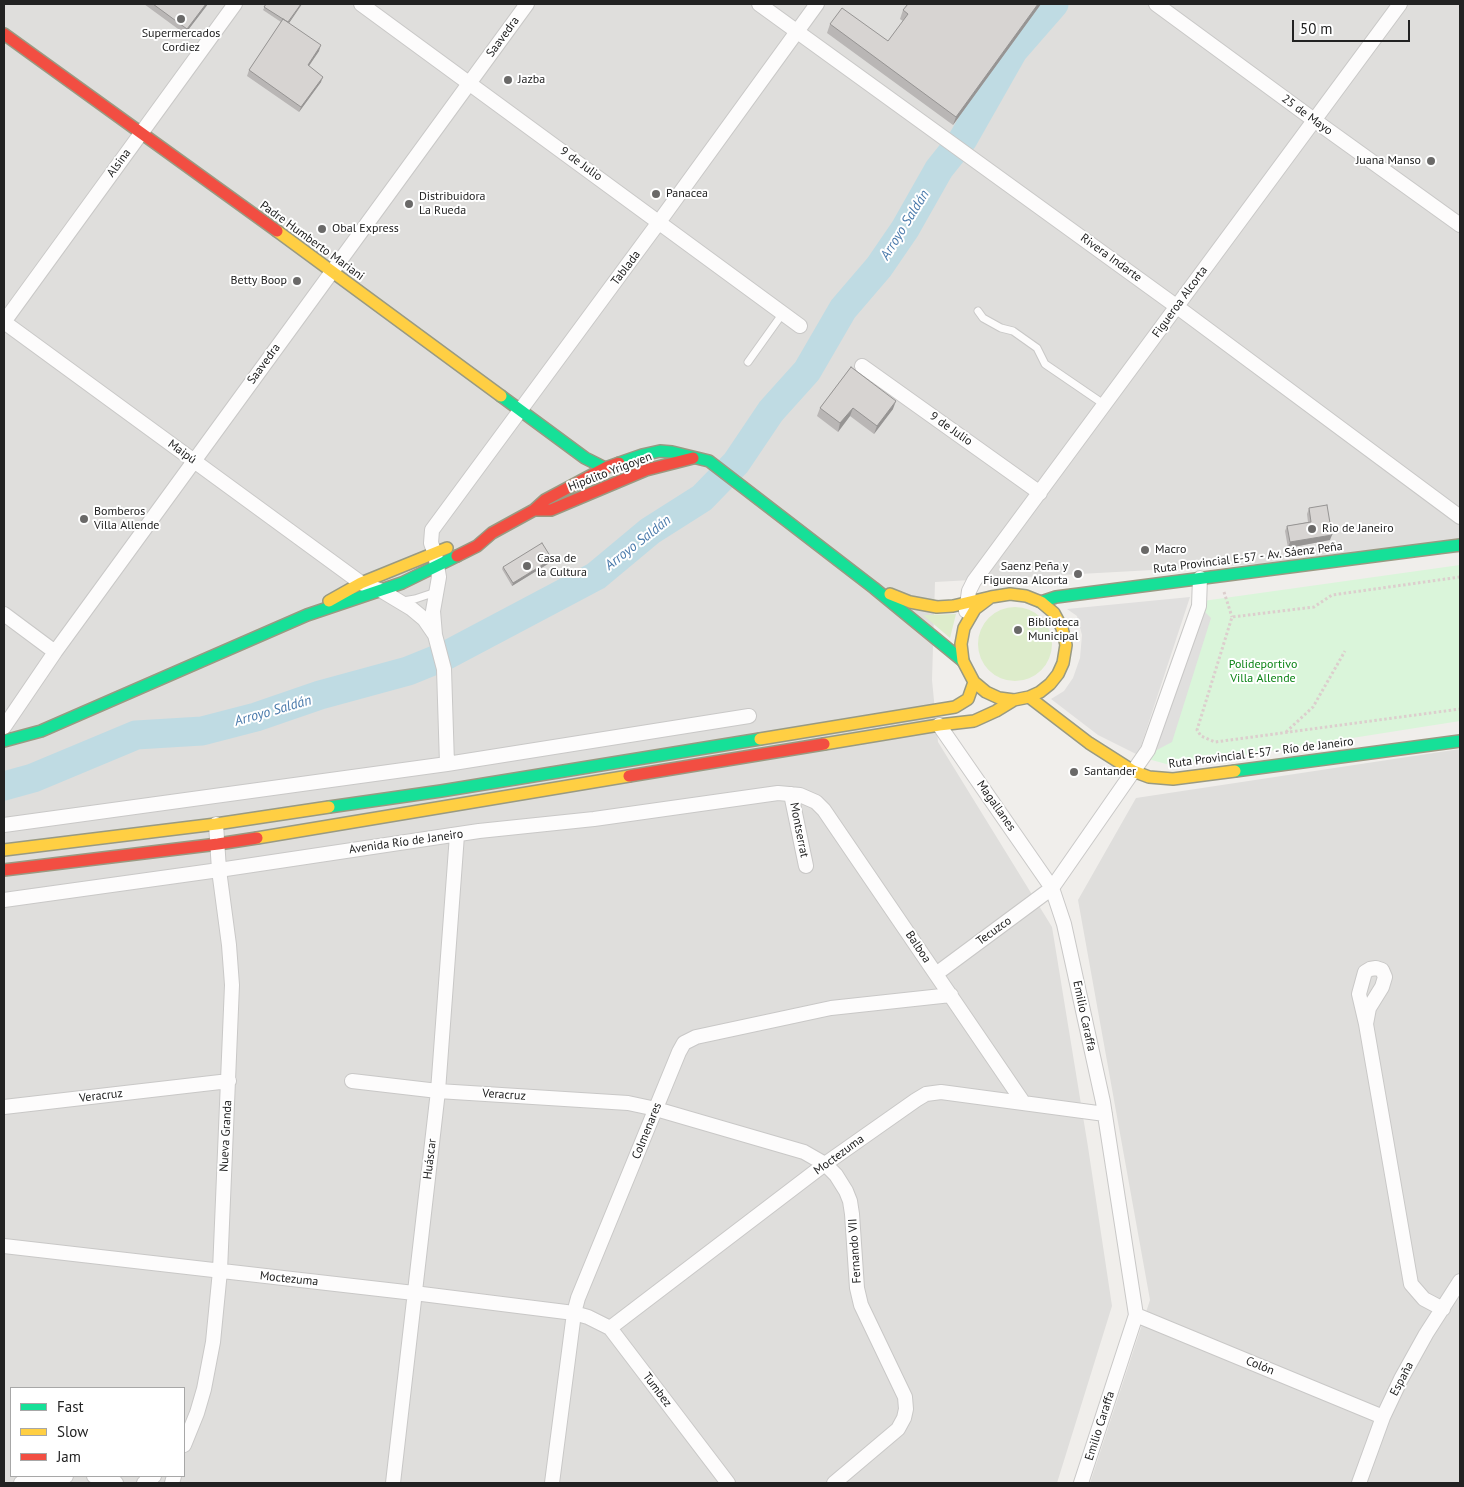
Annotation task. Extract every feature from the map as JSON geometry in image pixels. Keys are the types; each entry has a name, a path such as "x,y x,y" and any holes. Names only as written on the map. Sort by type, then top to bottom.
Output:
{"main road":[{"name":"Padre Humberto Mariani","path":"4,34 332,271 585,458 605,468"},
{"name":"Hipólito Yrigoyen","path":"436,560 473,536 492,533 534,510 545,500 605,468 660,451 709,461 874,588"},
{"name":"Hipólito Yrigoyen","path":"534,510 551,510 646,470 696,457"},
{"name":"Ruta Provincial E-57 - Av. Sáenz Peña","path":"1041,602 1056,596 1460,545"},
{"path":"307,616 360,583 394,570 436,560"},
{"path":"4,741 65,721 307,616 382,591 436,560"},
{"path":"382,591 394,570"},
{"path":"874,588 921,605 945,607 1010,594 1026,596 1041,602 1054,613 1062,628 1066,645 1063,663 1058,674 1045,688 1029,697 1014,700 999,698 986,692 974,682 962,661 874,588"},
{"path":"962,661 961,644 964,628 975,608 991,597"},
{"path":"4,850 216,824 441,791 956,707 968,699 974,682"},
{"name":"Ruta Provincial E-57 - Río de Janeiro","path":"1029,697 1089,744 1149,777 1173,779 1460,741"},
{"path":"4,870 218,844 939,725 974,721 1014,700"}],"street":[{"name":"Alsina","path":"4,322 235,4"},
{"name":"9 de Julio","path":"361,4 800,326"},
{"name":"Saavedra","path":"4,728 55,652 527,4"},
{"name":"Rivera Indarte","path":"759,4 982,164 1460,517"},
{"name":"Tablada","path":"436,560 431,542 432,530 817,4"},
{"name":"25 de Mayo","path":"1156,4 1460,225"},
{"name":"Figueroa Alcorta","path":"964,628 969,591 974,581 1400,4"},
{"name":"Maipú","path":"4,322 360,583 382,591 412,609 424,619 435,635"},
{"name":"9 de Julio","path":"862,366 1040,493"},
{"path":"436,560 439,576 433,611 435,635 444,669 447,764"},
{"path":"1052,888 1148,750 1199,606 1200,578"},
{"path":"4,614 55,652"},
{"path":"4,824 447,764 749,716"},
{"name":"Magallanes","path":"939,725 1052,888"},
{"name":"Avenida Río de Janeiro","path":"4,900 456,835 594,819 778,793 808,798"},
{"name":"Montserrat","path":"791,794 806,866"},
{"name":"Balboa","path":"808,798 816,802 824,810 1023,1102"},
{"name":"Nueva Granda","path":"185,1443 204,1389 213,1342 220,1271 232,985 229,945 218,870 216,824"},
{"name":"Huáscar","path":"393,1483 438,1091 456,835"},
{"name":"Tecuzco","path":"936,974 1052,888"},
{"name":"Emilio Caraffa","path":"1052,888 1064,924 1105,1114 1136,1315 1081,1483"},
{"name":"Colmenares","path":"552,1483 574,1313 581,1291 678,1052 684,1043 691,1038 831,1008 951,995"},
{"path":"1366,1024 1411,1284 1424,1299 1442,1309"},
{"name":"Veracruz","path":"4,1107 228,1081"},
{"name":"Veracruz","path":"352,1081 438,1091 628,1103 656,1109"},
{"name":"Moctezuma","path":"610,1328 825,1164 926,1094 940,1092 1105,1114"},
{"name":"Fernando VII","path":"656,1109 804,1152 825,1164 836,1174 846,1191 852,1214 857,1288 861,1304 905,1397 906,1409 898,1429 834,1483"},
{"name":"Moctezuma","path":"4,1246 574,1313"},
{"name":"España","path":"1359,1483 1383,1417 1405,1371 1460,1281"},
{"name":"Tumbez","path":"574,1313 588,1317 610,1328 728,1483"},
{"name":"Colón","path":"1136,1315 1383,1417"},
{"path":"22,1483 60,1477"},
{"path":"97,1477 116,1483"}],"lane":[{"path":"978,311 983,318 1002,328 1013,330 1037,348 1044,364 1105,405"},
{"path":"748,362 783,313"},
{"path":"398,600 406,601 437,592"}],"path":[{"path":"1219,576 1232,617 1197,730 1201,736 1215,742 1460,709"},
{"path":"1232,617 1314,606 1332,595 1460,577"},
{"path":"1286,732 1313,707 1345,650"}],"shaded area":[{"path":"4,4 1460,4 1460,553 935,582 932,680 938,742 1052,927 1112,1306 1057,1483 4,1483"},
{"path":"1190,597 1138,755 1098,735 1051,699 1064,691 1073,678 1080,658 1082,635 1077,616 1067,609"},
{"path":"1203,610 1211,618 1172,742 1153,752"},
{"path":"1460,749 1460,1483 1090,1483 1150,1300 1078,900 1136,798"}],"green space":[{"name":"Polideportivo Villa Allende","path":"1460,565 1460,721 1170,765 1148,759 1203,601"},
{"path":"1015,607 1036,613 1046,623 1052,644 1046,665 1036,675 1015,681 994,675 984,665 978,644 984,623 994,613"},
{"path":"956,614 950,638 923,615"}],"building":[{"name":"Supermercados Cordiez","path":"153,4 206,4 187,29"},
{"path":"266,4 301,4 288,22 264,7"},
{"path":"908,4 1038,4 956,117 830,24 842,8 888,41 908,14 903,10"},
{"path":"283,19 321,45 308,65 323,77 301,107 249,70"},
{"path":"851,367 896,401 877,426 853,408 840,423 820,408"},
{"name":"Rio de Janeiro","path":"1327,505 1332,535 1290,542 1287,526 1311,522 1309,508"},
{"name":"Casa de la Cultura","path":"542,543 552,559 513,583 503,567"}],"waterway":[{"name":"Arroyo Saldán","path":"4,786 33,778 136,735 202,731 256,717 320,695 408,671 445,656 596,576 650,531 702,498 736,463 771,411 807,371 843,309 879,267 905,229 939,169 963,139 1013,51 1054,4"}],"traffic: fast":[{"path":"501,396 585,458 605,468"},
{"path":"619,463 660,451 709,461 874,588 963,661"},
{"path":"1041,602 1056,597 1460,545"},
{"path":"4,741 41,731 307,615 402,583 457,556"},
{"path":"329,807 441,791 760,739"},
{"path":"1235,771 1460,741"}],"traffic: slow":[{"path":"277,231 501,396"},
{"path":"329,601 361,583 447,548"},
{"path":"890,594 910,602 937,607 953,606 991,597 1010,594 1026,596 1041,602 1054,613 1062,628 1066,645 1063,663 1058,674 1040,692 1029,697 1014,700 999,698 986,692 974,682 963,661 961,644 964,628 975,609 991,597"},
{"path":"760,739 955,707 968,699 974,682"},
{"path":"1029,697 1089,743 1133,771 1149,777 1173,779 1235,771"},
{"path":"824,744 974,721 1014,700"},
{"path":"257,838 629,776"},
{"path":"4,850 216,824 329,807"}],"traffic: jam":[{"path":"4,34 277,231"},
{"path":"537,510 551,510 646,470 693,458"},
{"path":"457,556 477,546 492,533 534,510 545,500 605,468 619,463"},
{"path":"629,776 824,744"},
{"path":"4,870 257,838"}],"place":[{"name":"Supermercados Cordiez","path":"181,19"},
{"name":"Jazba","path":"508,80"},
{"name":"Juana Manso","path":"1431,161"},
{"name":"Panacea","path":"656,194"},
{"name":"Distribuidora La Rueda","path":"409,204"},
{"name":"Obal Express","path":"322,229"},
{"name":"Betty Boop","path":"297,281"},
{"name":"Bomberos Villa Allende","path":"84,519"},
{"name":"Rio de Janeiro","path":"1312,529"},
{"name":"Macro","path":"1145,550"},
{"name":"Casa de la Cultura","path":"527,566"},
{"name":"Saenz Peña y Figueroa Alcorta","path":"1078,574"},
{"name":"Biblioteca Municipal","path":"1018,630"},
{"name":"Santander","path":"1074,772"}]}
